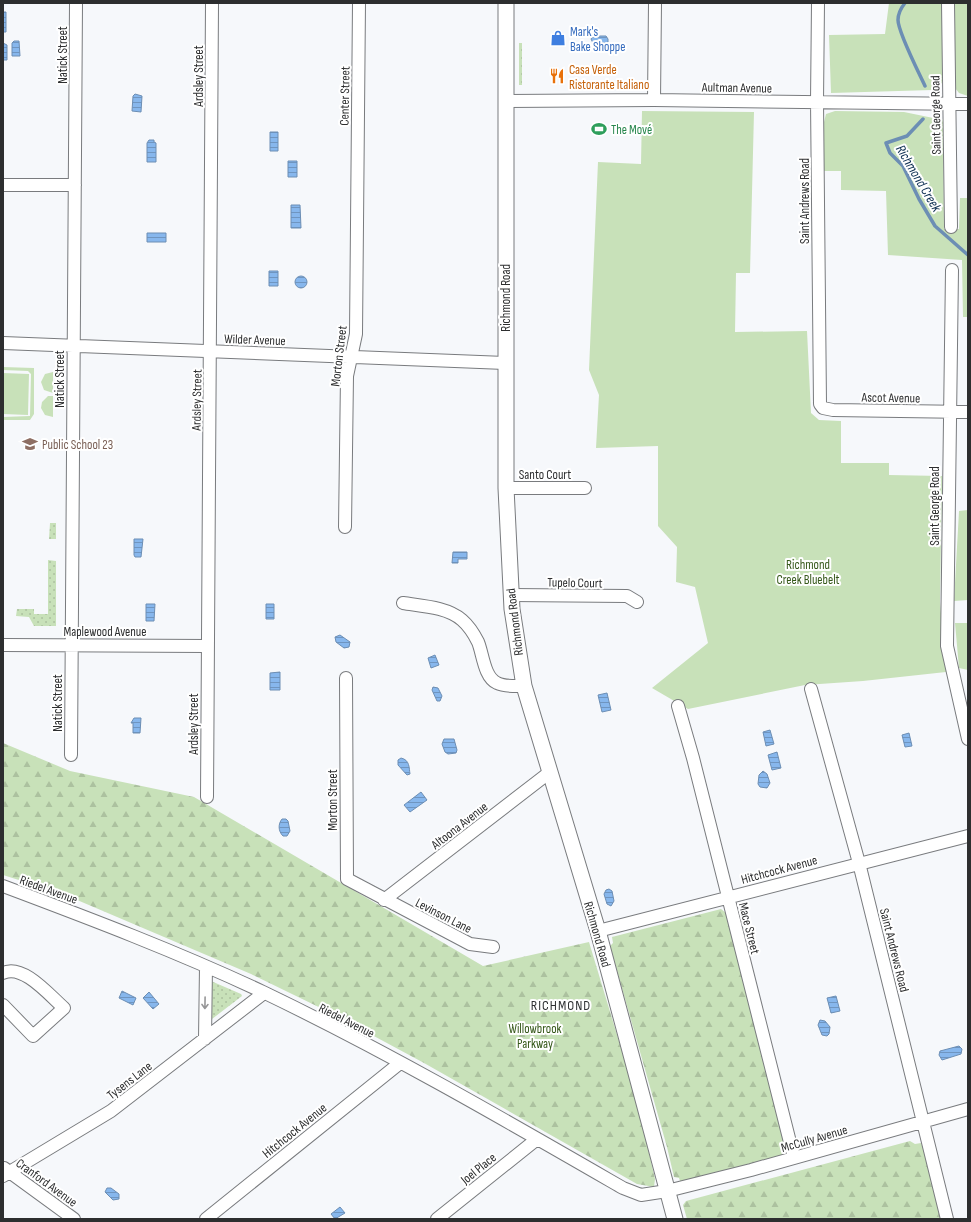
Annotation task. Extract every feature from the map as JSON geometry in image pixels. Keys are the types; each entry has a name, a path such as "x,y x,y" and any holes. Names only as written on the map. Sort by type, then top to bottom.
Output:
{"street":[{"name":"Natick Street","path":"71,755 76,3"},
{"name":"Ardsley Street","path":"207,797 212,3"},
{"name":"Center Street","path":"356,189 359,3"},
{"name":"Richmond Road","path":"506,3 506,488 511,595 519,664 524,686 598,931 675,1219"},
{"path":"654,100 655,3"},
{"name":"Saint Andrews Road","path":"818,3 817,101 819,399"},
{"name":"Saint George Road","path":"948,3 950,227"},
{"name":"Aultman Avenue","path":"506,101 817,101 968,104"},
{"path":"3,184 75,185"},
{"name":"Morton Street","path":"346,527 347,376 356,334 356,189"},
{"name":"Saint George Road","path":"952,270 947,646 968,739"},
{"name":"Wilder Avenue","path":"3,343 505,363"},
{"name":"Ascot Avenue","path":"819,399 823,408 833,410 968,412"},
{"name":"Santo Court","path":"506,488 585,488"},
{"name":"Tupelo Court","path":"511,595 627,596 637,602"},
{"path":"403,603 448,612 461,619 471,630 478,643 491,678 495,683 503,686 524,686"},
{"name":"Maplewood Avenue","path":"3,645 207,646"},
{"name":"Morton Street","path":"346,678 346,879 384,900"},
{"name":"Saint Andrews Road","path":"810,689 859,863 947,1219"},
{"name":"Mace Street","path":"678,706 794,1158"},
{"name":"Altoona Avenue","path":"384,900 550,772"},
{"name":"Hitchcock Avenue","path":"598,931 968,836"},
{"name":"Riedel Avenue","path":"3,886 124,931 264,993 400,1063 632,1192 648,1195 668,1191"},
{"name":"Levinson Lane","path":"384,900 470,944 493,947"},
{"path":"205,1039 206,967"},
{"path":"3,973 15,971 27,976 64,1008 33,1036 3,1005"},
{"name":"Tysens Lane","path":"5,1172 111,1111 264,993"},
{"name":"Hitchcock Avenue","path":"206,1219 400,1063"},
{"name":"McCully Avenue","path":"668,1191 794,1158 968,1109"},
{"name":"Joel Place","path":"437,1219 537,1139"},
{"name":"Cranford Avenue","path":"5,1172 74,1219"}],"green space":[{"path":"889,3 943,3 944,78 942,83 932,90 831,93 829,35 885,34"},
{"path":"955,3 968,3 968,96 959,93 955,88"},
{"path":"519,43 522,43 522,85 519,85"},
{"name":"Richmond Creek Bluebelt","path":"642,111 754,112 750,273 736,273 735,332 807,331 811,413 819,420 841,421 841,463 889,463 889,475 942,476 940,602 946,672 863,681 805,685 688,709 652,688 708,643 695,587 676,582 677,547 658,526 658,446 596,448 599,395 589,370 598,162 641,164"},
{"path":"835,111 904,112 943,120 944,229 959,229 960,198 968,198 968,317 963,317 962,260 888,255 886,191 841,190 841,171 824,171 824,122 826,114"},
{"path":"3,367 34,368 34,414 30,420 3,420 3,417 30,416 31,374 28,371 3,370"},
{"path":"53,372 53,393 44,390 41,382 45,374"},
{"path":"3,373 29,374 28,415 3,414"},
{"path":"48,396 53,396 53,417 45,415 41,408 42,402"},
{"path":"968,510 968,600 954,601 959,511"},
{"path":"50,523 56,523 56,539 49,539"},
{"path":"48,560 56,561 56,626 34,626 29,617 16,616 17,609 34,609 34,614 48,614"},
{"path":"955,623 968,623 968,670 959,668"},
{"name":"Willowbrook Parkway","path":"3,743 70,771 194,797 483,966 589,942 637,1101 655,1179 654,1187 637,1184 424,1063 333,1014 251,974 63,894 3,875"},
{"path":"721,909 726,913 786,1149 781,1156 698,1179 680,1181 679,1178 674,1177 667,1147 610,946 613,943 612,937"},
{"path":"211,981 241,994 242,996 212,1019"},
{"path":"910,1141 915,1144 921,1143 942,1219 687,1219 683,1205 686,1201"}],"water":[{"path":"3,12 6,12 6,32 3,32"},
{"path":"593,36 606,36 608,42 604,45 593,43 591,39"},
{"path":"14,41 19,41 20,56 12,56 12,43"},
{"path":"3,43 7,45 7,60 3,60"},
{"path":"135,94 142,96 141,112 132,111 133,96"},
{"path":"270,132 278,132 278,151 270,151"},
{"path":"149,140 154,140 156,143 156,162 147,162 147,143"},
{"path":"288,161 297,161 297,177 288,177"},
{"path":"291,205 300,205 301,228 291,228"},
{"path":"147,233 166,233 166,242 147,242"},
{"path":"269,271 278,271 278,286 269,286"},
{"path":"299,276 303,276 307,282 303,288 299,288 295,284 295,280"},
{"path":"134,539 143,539 141,557 135,557 134,555"},
{"path":"453,552 467,552 467,559 458,559 458,563 452,563"},
{"path":"146,604 155,604 154,621 146,621"},
{"path":"266,604 274,604 274,619 266,619"},
{"path":"340,635 350,642 349,647 344,648 336,642 335,637"},
{"path":"435,655 439,665 431,668 428,658"},
{"path":"280,672 280,690 270,690 270,673"},
{"path":"433,687 438,688 442,696 440,701 437,701 432,690"},
{"path":"607,693 611,710 602,712 598,695"},
{"path":"134,718 141,718 140,733 133,733 133,723 131,723"},
{"path":"770,730 774,744 766,746 763,732"},
{"path":"909,733 912,746 905,747 902,735"},
{"path":"444,739 454,739 457,750 456,753 448,754 445,752 442,744"},
{"path":"777,752 781,768 772,770 768,755"},
{"path":"401,758 408,762 410,774 407,775 398,765 398,760"},
{"path":"763,771 767,774 770,783 767,788 760,787 758,784 759,775"},
{"path":"421,792 427,800 410,812 404,805"},
{"path":"282,819 286,819 288,821 290,831 287,836 283,836 279,830 279,825"},
{"path":"609,889 612,891 614,901 611,906 607,904 604,894 606,890"},
{"path":"122,991 136,998 133,1005 119,998"},
{"path":"149,992 159,1004 153,1009 143,998"},
{"path":"836,996 840,1011 831,1013 827,998"},
{"path":"820,1020 825,1021 830,1027 829,1034 827,1036 822,1035 818,1025"},
{"path":"959,1046 962,1049 961,1054 942,1060 939,1055 940,1051"},
{"path":"107,1188 111,1188 119,1194 119,1199 113,1200 105,1192"},
{"path":"340,1207 345,1213 335,1219 331,1214"}],"waterway":[{"name":"Richmond Creek","path":"905,3 899,16 899,26 905,43 925,86"},
{"name":"Richmond Creek","path":"923,119 907,136 886,143 890,153 903,166 919,199 935,226 968,255"}],"place":[{"name":"Mark's Bake Shoppe","path":"558,38"},
{"name":"Casa Verde Ristorante Italiano","path":"557,76"},
{"name":"The Mové","path":"599,129"},
{"name":"Public School 23","path":"30,444"}],"district":[{"name":"RICHMOND","path":"561,1005"}]}
